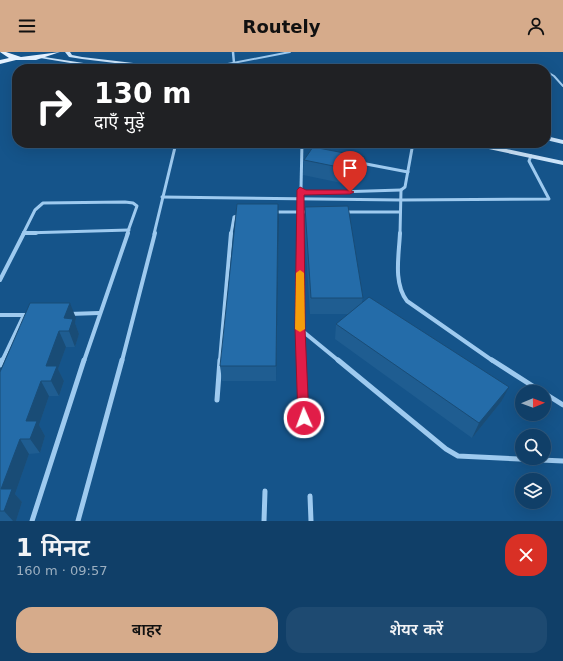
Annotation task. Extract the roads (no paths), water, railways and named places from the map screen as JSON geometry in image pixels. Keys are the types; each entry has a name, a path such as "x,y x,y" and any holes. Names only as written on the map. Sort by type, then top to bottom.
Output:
{"main road":[{"path":"40,57 56,52"},
{"path":"67,52 71,56 82,58 133,64"},
{"path":"2,54 18,58"},
{"path":"0,62 18,58 40,57 84,64"},
{"path":"551,139 563,142"},
{"path":"493,148 563,163"}],"street":[{"path":"233,52 234,63"},
{"path":"78,521 137,306 175,148"},
{"path":"412,148 401,200 398,279 400,292 407,301 530,385"},
{"path":"304,418 300,329 300,190 302,151 310,152"},
{"path":"162,197 401,200 549,199 529,162 531,156"},
{"path":"355,162 408,172"},
{"path":"300,190 305,193 402,190"},
{"path":"0,280 38,206 49,202 133,203 137,206 99,313 32,521"},
{"path":"270,212 315,212"},
{"path":"338,212 400,212"},
{"path":"217,400 231,228 234,217 248,213"},
{"path":"24,233 129,230"},
{"path":"61,314 99,313"},
{"path":"0,315 39,314"},
{"path":"0,365 24,315"},
{"path":"300,329 446,449 458,456 563,461"},
{"path":"551,398 563,405"},
{"path":"264,521 265,491"},
{"path":"310,496 311,521"}],"lane":[{"path":"229,64 290,52"},
{"path":"551,74 563,86"}]}
